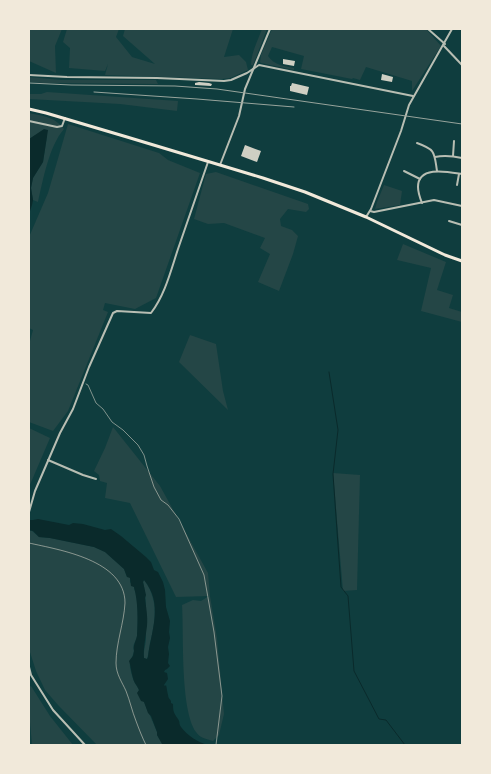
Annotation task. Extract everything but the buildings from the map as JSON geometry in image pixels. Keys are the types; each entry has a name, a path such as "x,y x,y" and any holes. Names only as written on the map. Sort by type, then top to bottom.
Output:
{"main road":[{"path":"29,109 65,118 305,192 462,261"}],"street":[{"path":"220,165 239,116 244,91 270,29"},
{"path":"428,29 462,65"},
{"path":"366,218 401,131 412,96 452,29"},
{"path":"29,74 67,78 157,78 224,81 246,74 260,66 412,96"},
{"path":"29,121 57,127 62,126 65,118"},
{"path":"452,156 454,141"},
{"path":"417,143 430,148 434,153 437,171"},
{"path":"435,157 452,156 462,158"},
{"path":"29,512 35,491 48,460 73,409 100,340 113,313 117,311 150,313 158,302 168,279 208,162"},
{"path":"404,170 420,179"},
{"path":"422,203 418,185 420,179 425,174 437,171 461,174 457,185"},
{"path":"370,211 374,212 436,200 462,206"},
{"path":"449,222 462,225"},
{"path":"48,460 96,479"},
{"path":"29,667 30,675 52,710 85,745"}],"lane":[{"path":"462,572 462,584"}],"path":[{"path":"83,382 88,385 96,403 112,422 138,445 144,455 154,487 161,500 179,519 204,575 214,632 222,696 216,745"},
{"path":"29,543 79,556 93,562 116,578 122,588 125,601 117,652 116,672 126,691 146,745"}],"shaded area":[{"path":"29,29 62,29 55,46 56,73 29,61"},
{"path":"67,29 119,29 116,37 132,57 155,64 123,36 125,29 233,29 224,57 239,55 246,62 248,70 230,78 222,79 105,75 108,64 105,71 69,68 70,48 63,42"},
{"path":"262,29 267,29 253,65 251,65 253,51"},
{"path":"272,29 426,29 441,46 412,91 412,81 366,67 360,80 301,69 304,56 272,47 268,56 270,59 280,65 294,68 294,70 261,63 261,55"},
{"path":"29,77 62,80 156,80 158,84 43,83 29,82"},
{"path":"47,92 178,101 177,111 120,104 29,99 29,94"},
{"path":"29,113 53,119 64,129 50,154 38,202 33,200 31,188 33,178 43,162 47,136 36,135 29,139"},
{"path":"68,124 159,153 168,160 200,173 156,298 135,309 105,303 103,310 108,312 68,411 53,431 29,422 29,341 33,330 29,328 29,237 48,193"},
{"path":"44,129 48,130 43,162 33,178 31,188 33,200 29,214 29,139"},
{"path":"216,172 308,204 309,209 306,212 288,209 280,219 281,226 292,230 298,236 279,291 258,282 270,254 260,248 265,238 224,223 208,224 194,219 206,174"},
{"path":"384,185 402,191 400,205 375,209 377,202"},
{"path":"403,244 446,262 437,290 453,295 449,308 462,312 462,322 421,311 431,268 397,260"},
{"path":"190,335 216,344 223,391 228,410 179,362"},
{"path":"113,427 160,486 208,573 217,638 224,714 219,735 213,741 199,736 191,721 185,690 183,652 182,605 193,600 201,601 209,596 176,597 130,503 105,498 107,483 100,481 99,475 94,471"},
{"path":"29,428 50,438 29,487"},
{"path":"333,473 360,475 357,590 343,591"},
{"path":"38,519 69,525 73,523 83,524 105,530 111,529 151,562 154,570 158,572 163,582 170,621 168,663 170,666 164,672 167,673 168,679 164,685 166,685 168,697 173,704 174,712 181,727 193,738 208,745 167,745 162,744 157,735 151,716 137,693 139,690 133,680 129,661 133,656 137,636 137,611 134,587 131,586 130,578 127,577 124,569 105,552 94,547 39,537 29,530 29,520","holes":["144,580 150,589 155,608 155,618 147,659 144,658 147,623"]},
{"path":"29,531 32,531 39,537 94,547 105,552 124,569 127,577 130,577 130,582 134,587 137,598 138,619 137,636 130,669 155,726 157,735 162,743 167,745 97,745 45,690 29,649"},
{"path":"144,580 152,594 155,608 147,659 144,658 146,602"},
{"path":"31,686 50,716 73,745 32,745 29,711 29,687"}],"waterway":[{"path":"329,372 338,430 333,474 341,587 348,596 354,671 379,719 386,720 405,745"}],"railway":[{"path":"29,83 175,86 217,89 462,124"},
{"path":"94,92 294,107"}]}
